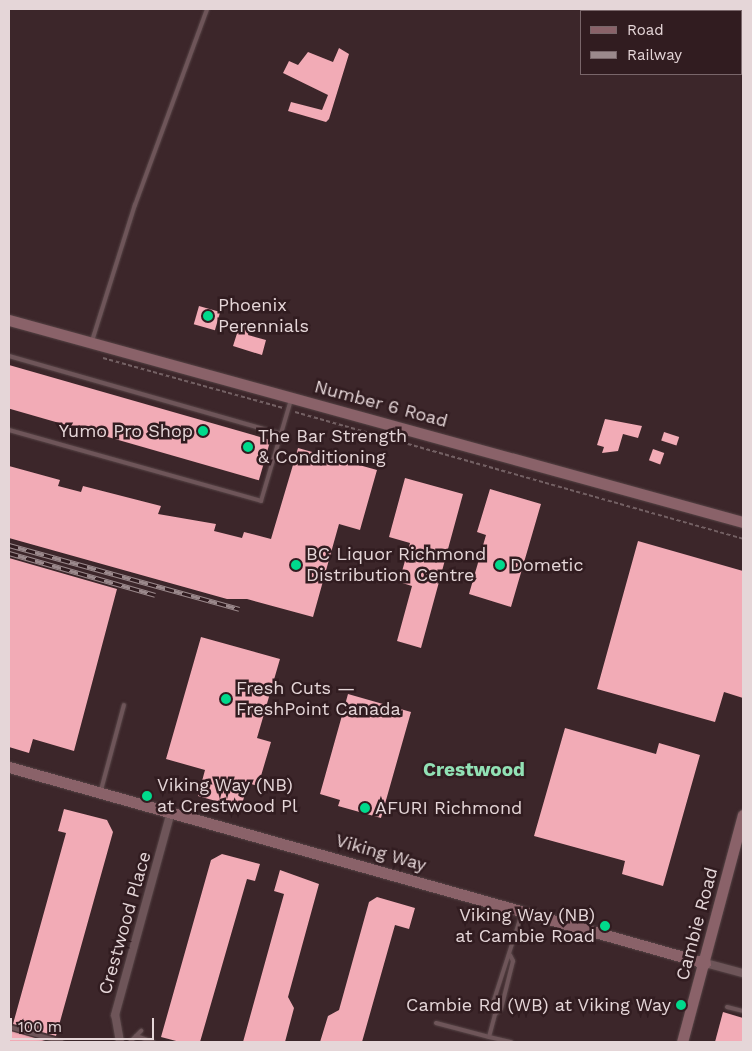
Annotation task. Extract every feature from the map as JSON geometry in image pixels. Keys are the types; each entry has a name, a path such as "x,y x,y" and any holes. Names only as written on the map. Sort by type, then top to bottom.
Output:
{"main road":[{"name":"Number 6 Road","path":"9,320 92,349 292,398 743,522"},
{"name":"Viking Way","path":"9,767 705,962"},
{"name":"Cambie Road","path":"682,1042 743,815"}],"street":[{"name":"Crestwood Place","path":"120,1042 115,1015 171,812"},
{"name":"Viking Way","path":"705,962 743,974"}],"lane":[{"path":"92,349 135,205 207,9"},
{"path":"9,356 281,434"},
{"path":"9,430 261,501 292,398"},
{"path":"100,792 124,705"},
{"path":"495,1014 492,1006 505,959 510,955 522,911"},
{"path":"489,1037 513,960 510,955"},
{"path":"727,1006 743,1011"},
{"path":"436,1023 511,1042"},
{"path":"9,1027 62,1042"},
{"path":"130,1042 141,1031"},
{"path":"136,1036 153,1042"}],"path":[{"path":"92,349 288,410 743,539"}],"building":[{"path":"339,48 349,54 329,119 326,122 288,111 291,102 322,110 328,95 283,73 289,61 298,65 308,52 333,62"},
{"path":"199,306 220,312 215,330 194,324"},
{"path":"240,324 250,327 248,335 266,340 262,355 233,346"},
{"path":"9,365 270,440 259,480 9,409"},
{"path":"605,419 642,426 638,438 623,434 618,451 602,453 604,447 597,445"},
{"path":"664,432 679,437 676,446 661,441"},
{"path":"298,448 377,470 360,530 339,524 313,617 247,599 227,599 9,538 9,466 60,480 58,486 81,492 83,486 161,506 158,514 216,524 214,531 242,538 244,532 271,539"},
{"path":"653,449 664,453 660,464 649,460"},
{"path":"405,478 463,494 421,648 397,641 412,586 399,582 410,543 389,537"},
{"name":"Dometic","path":"490,489 541,504 511,607 469,594 486,535 477,532"},
{"path":"638,541 743,571 743,698 724,692 715,722 597,689"},
{"path":"9,558 117,589 74,751 33,739 29,753 9,747"},
{"name":"Fresh Cuts — FreshPoint Canada","path":"201,637 280,659 257,738 271,742 258,786 248,783 241,808 198,796 205,770 166,759"},
{"path":"348,694 411,712 381,818 338,806 340,800 320,794"},
{"path":"565,728 656,754 659,743 700,755 663,886 622,874 625,861 534,836"},
{"path":"64,809 107,820 113,832 56,1036 13,1024 66,833 58,831"},
{"path":"222,854 260,864 255,881 247,879 200,1042 180,1042 161,1037 211,860"},
{"path":"280,870 319,884 288,997 294,1008 285,1042 243,1042 284,894 274,891"},
{"path":"377,897 415,908 409,929 395,925 362,1042 320,1042 328,1016 339,1010 369,902"},
{"path":"723,1012 743,1018 743,1042 715,1042"},
{"path":"11,1031 49,1042 9,1042"}],"railway":[{"path":"9,545 239,609"},
{"path":"9,553 155,595"}],"place":[{"name":"Phoenix Perennials","path":"208,316"},
{"name":"Yumo Pro Shop","path":"203,431"},
{"name":"The Bar Strength & Conditioning","path":"248,447"},
{"name":"BC Liquor Richmond Distribution Centre","path":"296,565"},
{"name":"Dometic","path":"500,565"},
{"name":"Fresh Cuts — FreshPoint Canada","path":"226,699"},
{"name":"Viking Way (NB) at Crestwood Pl","path":"147,796"},
{"name":"AFURI Richmond","path":"365,808"},
{"name":"Viking Way (NB) at Cambie Road","path":"605,926"},
{"name":"Cambie Rd (WB) at Viking Way","path":"681,1005"}],"district":[{"name":"Crestwood","path":"474,770"}]}
